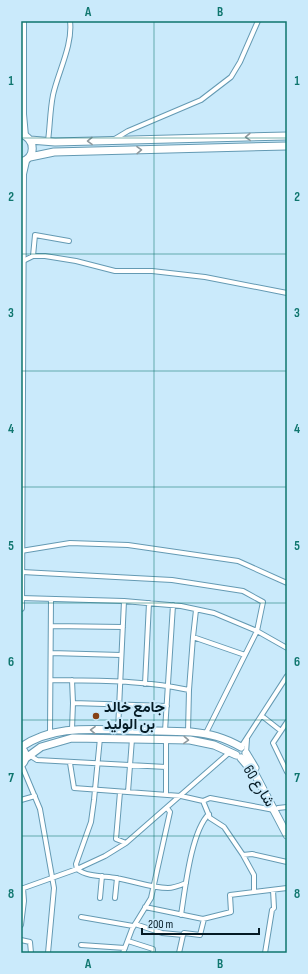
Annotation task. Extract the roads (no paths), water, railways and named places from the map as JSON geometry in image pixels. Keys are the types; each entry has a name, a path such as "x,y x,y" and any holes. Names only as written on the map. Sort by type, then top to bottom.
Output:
{"main road":[{"path":"21,608 23,174 26,160 33,148 25,137 23,114 23,21"},
{"path":"25,137 48,141 111,141 287,136"},
{"path":"26,160 54,152 287,146"},
{"name":"شارع 60","path":"21,747 36,738 50,733 72,729 206,733 226,738 239,753 287,826"},
{"path":"36,738 40,747"},
{"name":"شارع 60","path":"24,763 40,747 72,738 190,740 214,745 239,753"},
{"path":"21,747 24,751 24,763"},
{"name":"شارع 60","path":"276,809 287,835"}],"street":[{"path":"48,141 53,96 67,48 71,28 70,21"},
{"path":"111,141 128,131 201,100 231,77 240,62 258,21"},
{"path":"33,256 35,235 69,241"},
{"path":"23,261 33,256 45,256 76,261 115,271 152,271 205,277 287,293"},
{"path":"21,551 70,543 128,545 238,561 287,583"},
{"path":"22,572 172,580 243,591 263,602 257,631 206,733"},
{"path":"21,598 124,601 181,606 214,613 257,631 287,648"},
{"path":"50,733 51,599"},
{"path":"118,730 124,601"},
{"path":"145,684 149,603"},
{"path":"165,731 173,605"},
{"path":"188,732 189,690 196,610"},
{"path":"51,626 123,627"},
{"path":"193,637 245,655"},
{"path":"51,653 122,655"},
{"path":"21,925 24,901 22,889 77,869 105,856 126,843 181,796 239,753 287,677"},
{"path":"51,680 120,682 168,686 189,690"},
{"path":"72,680 72,729"},
{"path":"73,702 167,706"},
{"path":"262,716 281,731"},
{"path":"287,722 273,743 286,766 287,772"},
{"path":"77,869 76,864 91,822 100,738"},
{"path":"239,753 248,738"},
{"path":"128,792 132,739"},
{"path":"166,740 166,795"},
{"path":"48,953 54,888 53,878 40,809 24,763 37,760 70,763 166,767"},
{"path":"70,763 74,788 181,796 203,801 210,798 276,809 287,807"},
{"path":"120,792 116,839 126,843"},
{"path":"21,800 35,796"},
{"path":"203,801 210,818 224,827 243,855 254,875 254,892"},
{"path":"122,953 134,926 151,898 170,812 167,808"},
{"path":"181,915 192,852 204,819 209,814"},
{"path":"243,855 252,854 287,862"},
{"path":"77,869 102,876 153,886 170,888 186,882"},
{"path":"100,898 102,876"},
{"path":"115,898 117,878"},
{"path":"145,907 204,919 231,912 230,895 287,888"},
{"path":"265,953 272,910 274,908 273,890"},
{"path":"81,917 134,926 162,933 183,935 184,932 200,935 204,919"},
{"path":"179,953 183,935"},
{"path":"21,940 30,942 31,953"},
{"path":"128,941 153,949 153,953"},
{"path":"81,945 125,948"}],"place":[{"name":"جامع خالد بن الوليد","path":"96,716"}]}
